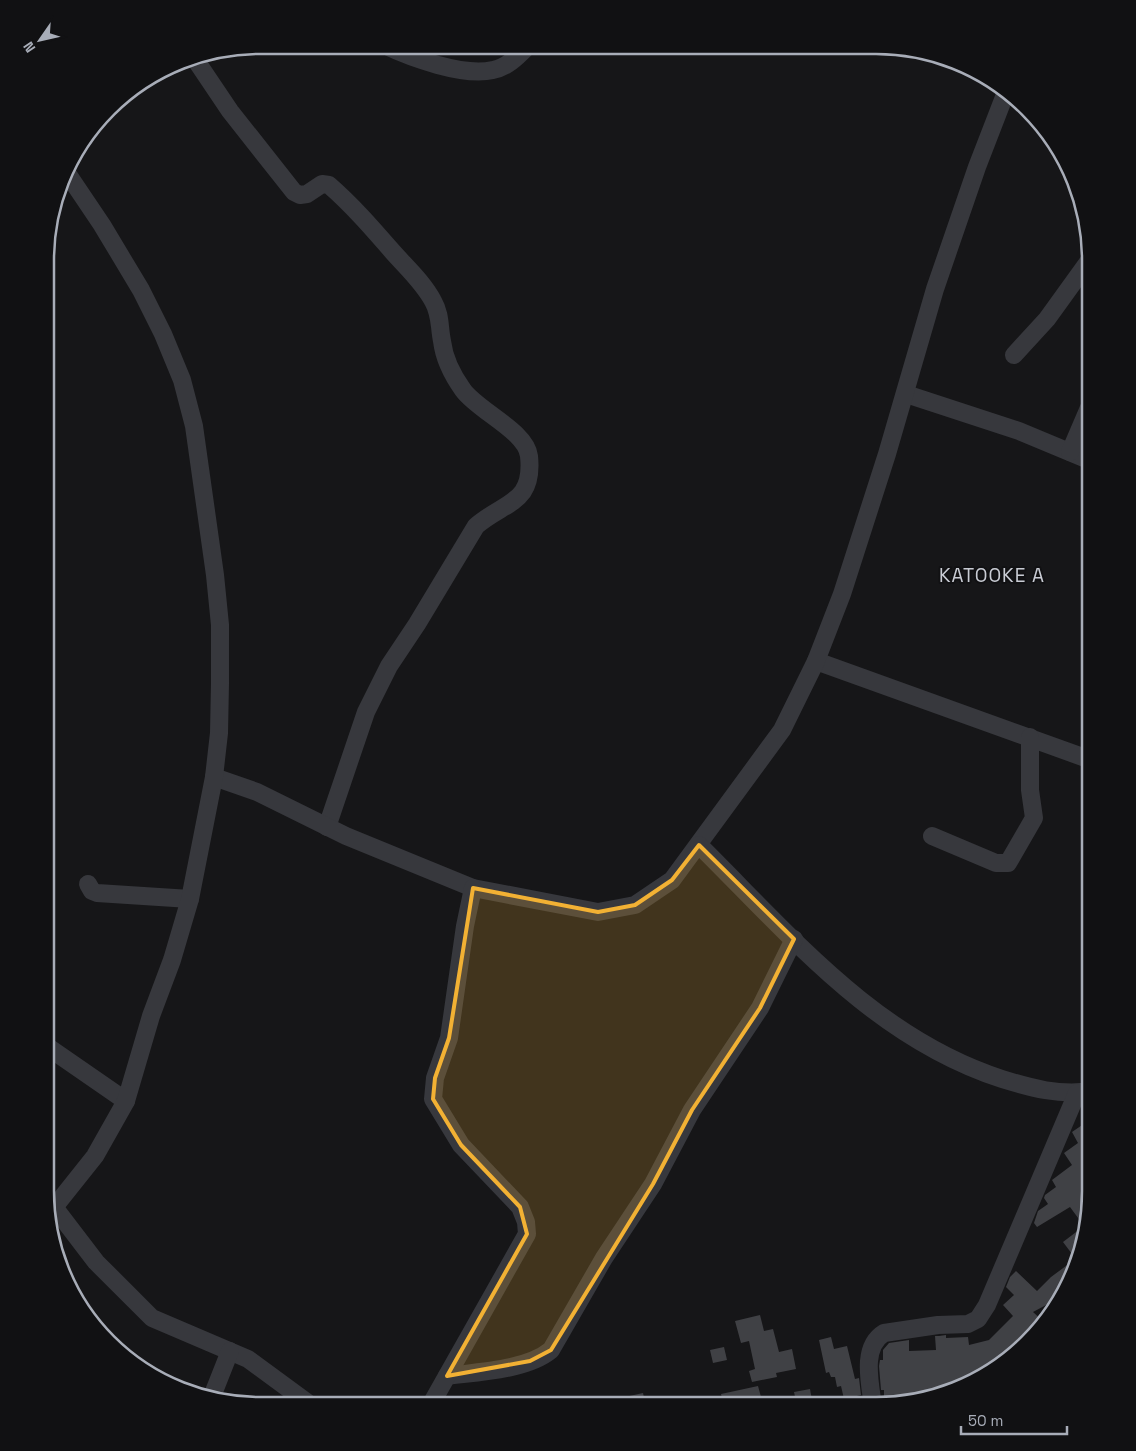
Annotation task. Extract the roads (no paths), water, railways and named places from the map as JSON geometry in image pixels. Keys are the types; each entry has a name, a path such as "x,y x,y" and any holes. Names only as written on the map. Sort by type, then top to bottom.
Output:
{"street":[{"path":"411,54 460,70 493,70 512,61 519,54"},
{"path":"198,63 230,111 294,192 300,195 308,194 322,184 329,185 421,283 433,301 441,321 444,353 463,390 475,404 515,434 529,455 528,481 521,497 488,516 476,526 417,624 388,666 366,712 327,827"},
{"path":"214,777 257,792 327,827 473,888 598,912 635,905 672,880 782,730 816,661 842,594 906,394 935,289 977,167 1004,98"},
{"path":"54,1207 95,1156 126,1101 190,899 214,777 219,733 220,626 192,417 182,380 163,334 111,238 70,178"},
{"path":"1014,354 1047,319 1082,270"},
{"path":"906,394 1019,431 1082,457"},
{"path":"1070,452 1082,424"},
{"path":"816,661 1082,757"},
{"path":"932,836 996,863 1008,863 1034,818 1030,790 1030,737"},
{"path":"699,845 826,973 894,1026 936,1052 977,1071 1044,1091 1082,1092"},
{"path":"88,884 92,891 97,893 190,899"},
{"path":"435,1397 527,1234 526,1222 520,1207 461,1145 433,1099 435,1078 449,1038 465,926 473,888"},
{"path":"447,1376 490,1370 530,1361 541,1358 551,1350 604,1258 653,1184 692,1110 760,1008 794,939"},
{"path":"54,1051 126,1101"},
{"path":"872,1397 869,1368 872,1346 878,1337 884,1333 929,1326 968,1324 978,1319 987,1305 1082,1096"},
{"path":"56,1216 96,1262 152,1318 248,1359 300,1397"},
{"path":"214,1392 230,1351"}],"district":[{"name":"KATOOKE A","path":"992,575"}]}
